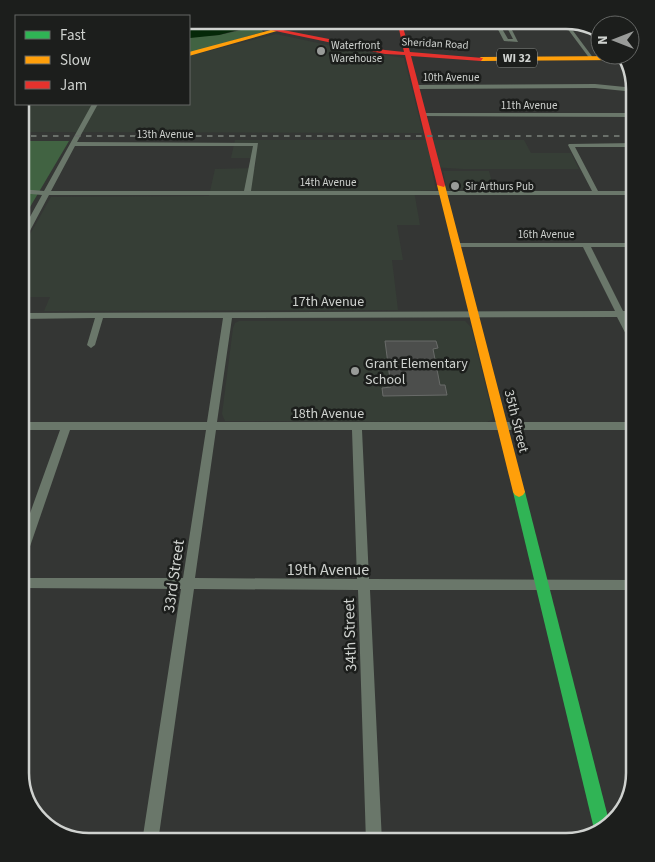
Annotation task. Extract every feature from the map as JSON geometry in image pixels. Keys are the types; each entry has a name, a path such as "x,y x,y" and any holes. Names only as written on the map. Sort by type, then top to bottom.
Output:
{"street":[{"name":"WI 32","path":"269,29 277,31"},
{"path":"277,31 284,29"},
{"path":"277,31 286,29"},
{"name":"35th Street","path":"401,29 543,585 601,822"},
{"path":"500,29 506,40 516,41 510,29"},
{"path":"570,29 590,55"},
{"name":"Sheridan Road","path":"190,54 277,31 342,45 408,55 459,58 590,58"},
{"name":"10th Avenue","path":"416,87 595,86 626,89"},
{"path":"29,226 94,105"},
{"name":"11th Avenue","path":"423,115 626,115"},
{"name":"13th Avenue","path":"73,144 256,144 247,193"},
{"path":"596,193 571,145 626,145"},
{"name":"14th Avenue","path":"29,192 626,193"},
{"name":"16th Avenue","path":"456,244 626,245"},
{"path":"586,245 626,326"},
{"name":"17th Avenue","path":"29,316 626,314"},
{"path":"91,345 100,315"},
{"name":"33rd Street","path":"151,833 228,315"},
{"name":"18th Avenue","path":"29,426 626,426"},
{"path":"29,532 66,426"},
{"name":"34th Street","path":"357,426 374,833"},
{"name":"19th Avenue","path":"29,583 626,585"}],"shaded area":[{"path":"190,29 242,29 219,35 190,38"},
{"path":"246,29 262,30 263,32 190,53 190,37 219,35"},
{"path":"276,34 404,58 423,133 29,132 29,105 190,105 190,56"},
{"path":"235,140 524,140 531,153 571,153 579,169 463,169 431,167 436,190 414,191 420,225 397,225 403,260 392,260 398,310 44,311 50,297 29,297 29,236 51,197 209,196 215,169 255,168 256,158 231,158"},
{"path":"29,141 69,141 29,209"},
{"path":"443,171 489,171 494,189 447,190"},
{"name":"Grant Elementary School","path":"239,321 465,321 471,327 493,416 492,420 486,422 225,421 222,414 233,328 235,323"}],"building":[{"path":"385,341 436,341 438,348 433,349 440,385 445,385 447,395 383,396 382,388 391,387"}],"railway":[{"path":"29,136 626,136"}],"traffic: fast":[{"path":"519,492 601,822"}],"traffic: slow":[{"path":"190,54 281,29"},
{"path":"481,59 590,58"},
{"path":"441,185 519,492"}],"traffic: jam":[{"path":"270,29 385,52 481,59"},
{"path":"401,29 441,185"}],"place":[{"name":"Waterfront Warehouse","path":"321,51"},
{"name":"Sir Arthurs Pub","path":"455,186"},
{"name":"Grant Elementary School","path":"355,371"}]}
